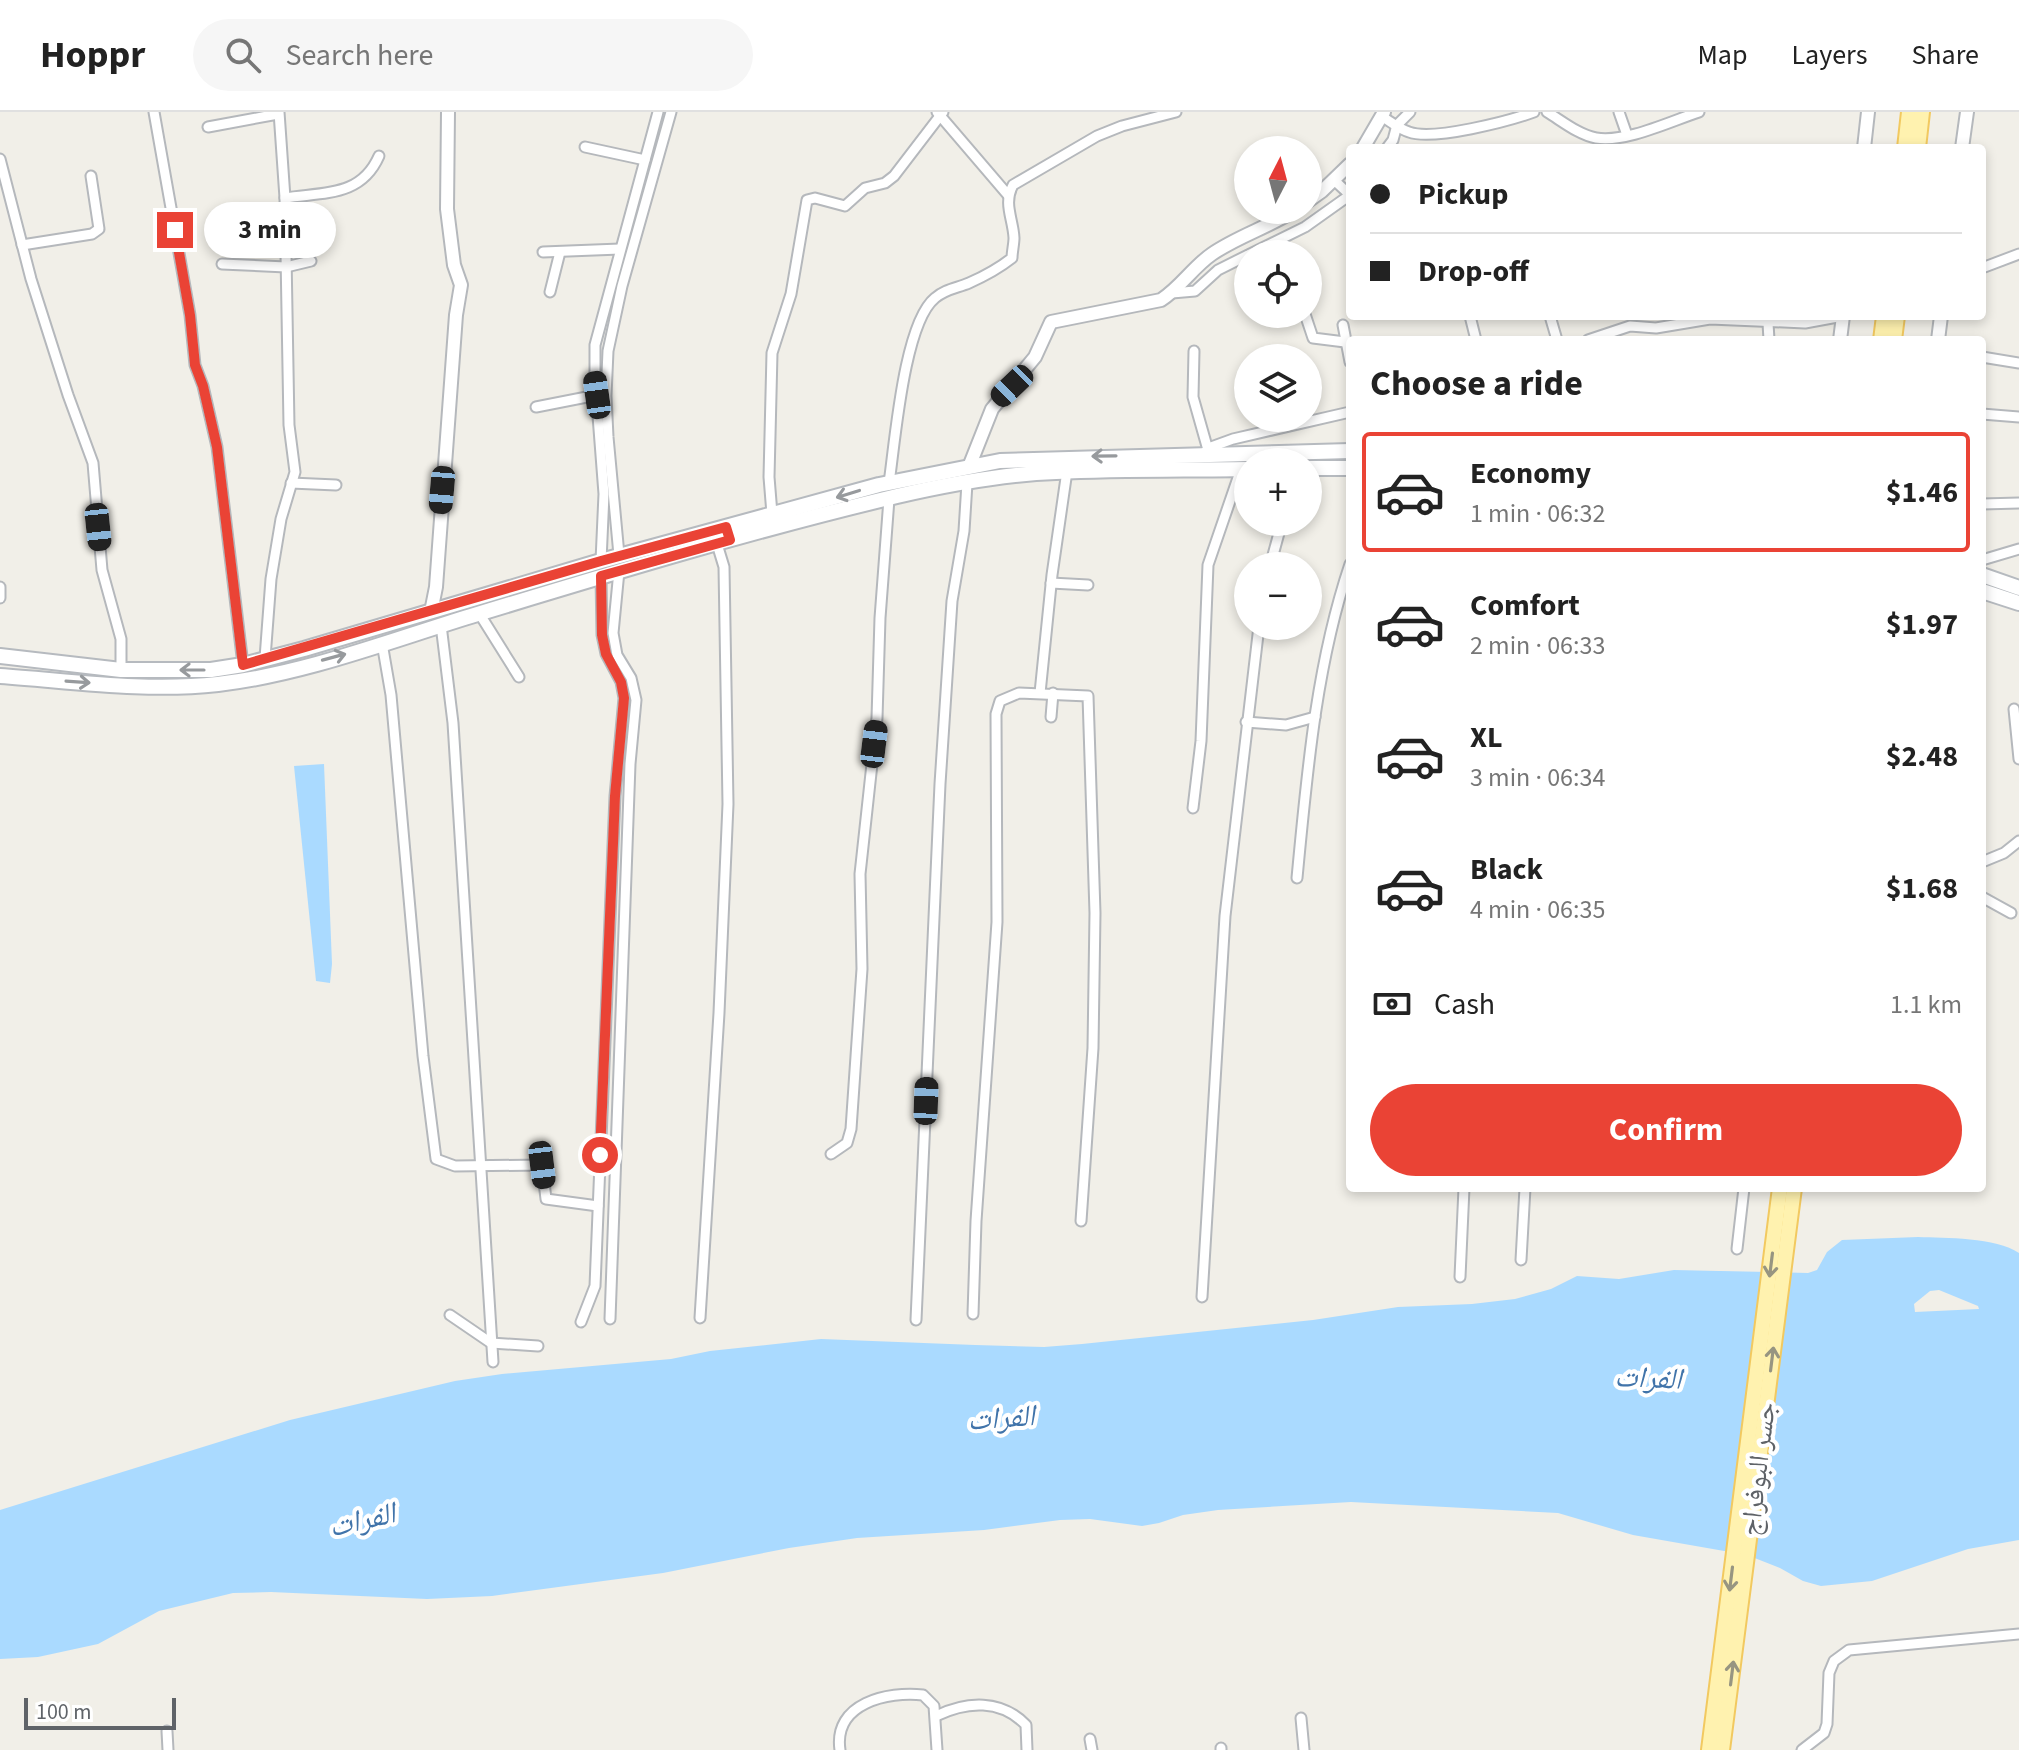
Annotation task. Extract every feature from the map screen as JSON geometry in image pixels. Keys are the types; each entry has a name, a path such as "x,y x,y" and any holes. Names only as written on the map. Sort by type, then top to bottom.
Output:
{"main road":[{"path":"1905,144 1909,112"},
{"path":"1918,144 1922,112"},
{"path":"0,656 121,670 211,670 243,665 601,568 619,571 724,537 772,514 889,483 1000,461 1206,452 1346,451"},
{"path":"1154,455 1155,471"},
{"path":"1322,468 1346,468"},
{"path":"0,676 121,685 176,687 219,684 259,677 479,613 601,568 619,555 724,537 889,499 1003,477 1067,471 1234,469"},
{"path":"1986,576 2019,588"},
{"path":"1986,592 2019,603"},
{"name":"جسر البوفراج","path":"1709,1750 1779,1192"},
{"name":"جسر البوفراج","path":"1722,1750 1793,1192"}],"street":[{"path":"154,112 190,315 195,365 217,447 243,665"},
{"path":"431,612 436,587 456,315 461,285 454,265 447,209 447,112"},
{"path":"581,1322 595,1286 614,810 624,698 621,682 606,654 602,635 604,494 595,345 658,112"},
{"path":"619,555 607,423 608,351 622,286 671,112"},
{"path":"1119,112 1122,126"},
{"path":"889,483 903,386 922,314 931,301 943,292 997,271 1012,258 1014,238 1007,205 1013,185 1097,136 1176,112"},
{"path":"1390,144 1397,125 1410,112"},
{"path":"1365,144 1383,114 1410,133 1435,133 1505,123 1534,112"},
{"path":"1547,112 1595,138 1624,135 1699,112"},
{"path":"1619,112 1624,135 1621,144"},
{"path":"1864,144 1868,112"},
{"path":"1963,144 1967,112"},
{"path":"208,127 278,113 285,198 288,410 295,472 281,519 271,579 265,658"},
{"path":"772,514 769,477 772,353 791,294 807,200 815,198 845,206 865,188 885,183 894,176 940,113 1008,195"},
{"path":"585,147 645,160"},
{"path":"285,198 349,188 362,182 379,156"},
{"path":"0,159 22,245 68,395 93,463 102,570 121,639 121,670"},
{"path":"1322,190 1346,168"},
{"path":"22,245 92,234 99,229 91,176"},
{"path":"1334,180 1346,191"},
{"path":"1279,240 1305,227 1346,198"},
{"path":"969,467 992,409 1035,357 1051,322 1161,300 1210,255 1266,224"},
{"path":"1258,228 1260,240"},
{"path":"543,252 620,249"},
{"path":"550,292 560,252"},
{"path":"1986,266 2019,254"},
{"path":"222,264 286,267 311,261"},
{"path":"1172,293 1195,291 1218,270 1234,262"},
{"path":"1600,336 1630,326 1656,328 1704,320"},
{"path":"1745,320 1768,323 1802,320"},
{"path":"1768,323 1769,336"},
{"path":"1343,325 1346,346"},
{"path":"1310,328 1313,338 1345,342"},
{"path":"1194,351 1193,397 1206,452 1255,432"},
{"path":"1986,358 2019,363"},
{"path":"536,407 597,395"},
{"path":"1322,417 1346,413"},
{"path":"1986,414 2019,417"},
{"path":"1040,693 1067,471"},
{"path":"291,483 336,485"},
{"path":"916,1320 943,738 952,601 964,531 967,483"},
{"path":"1193,808 1201,741 1208,565 1234,496"},
{"path":"831,1154 847,1143 851,1129 862,969 860,874 877,718 880,618 889,499"},
{"path":"1986,504 2019,503"},
{"path":"700,1318 728,804 724,537"},
{"path":"1986,559 2019,549"},
{"path":"610,1319 630,764 636,700 631,678 617,655 613,633 619,571"},
{"path":"1297,878 1309,753 1326,656 1346,579"},
{"path":"1051,583 1088,585"},
{"path":"0,587 0,598"},
{"path":"479,613 519,677"},
{"path":"441,625 453,723 493,1362"},
{"path":"1202,1297 1225,916 1257,640"},
{"path":"382,643 391,695 421,1042 436,1159 455,1166 542,1165 546,1199 598,1206"},
{"path":"1051,717 1053,693"},
{"path":"973,1314 976,1221 997,922 996,714 1000,701 1008,695 1053,693 1088,696 1095,943 1093,1048 1081,1221"},
{"path":"2014,709 2019,759"},
{"path":"1246,722 1286,725 1315,717"},
{"path":"1986,860 2004,853 2019,841"},
{"path":"1986,899 2011,913"},
{"path":"1460,1277 1464,1192"},
{"path":"1521,1260 1525,1192"},
{"path":"1737,1249 1744,1192"},
{"path":"450,1315 491,1343 538,1346"},
{"path":"1802,1750 1824,1733 1829,1673 1834,1661 1849,1650 2019,1634"},
{"path":"840,1750 838,1737 849,1716 873,1699 892,1694 923,1695 934,1706 937,1750"},
{"path":"936,1716 956,1706 1007,1710 1026,1725 1027,1750"},
{"path":"1301,1718 1304,1750"},
{"path":"167,1731 168,1750"},
{"path":"1090,1739 1092,1750"}],"water":[{"path":"324,764 332,964 330,983 316,981 294,766"},
{"name":"الفرات","path":"1956,1238 1997,1244 2019,1253 2019,1540 1968,1549 1872,1581 1821,1586 1747,1555 1633,1535 1558,1513 1351,1502 1218,1510 1142,1526 1090,1519 1060,1520 984,1530 857,1538 663,1573 492,1596 427,1599 233,1593 159,1611 98,1644 38,1657 0,1659 0,1510 290,1420 455,1381 671,1359 710,1351 821,1339 1044,1347 1082,1344 1313,1320 1398,1307 1515,1299 1551,1289 1577,1276 1619,1279 1674,1270 1808,1273 1817,1270 1827,1252 1842,1240","holes":["1939,1290 1979,1309 1915,1312 1914,1304 1930,1291"]}],"route":[{"path":"175,230 195,365 217,447 243,665 726,527 730,540 601,576 602,635 606,654 621,682 624,698 615,796 600,1155"}]}
